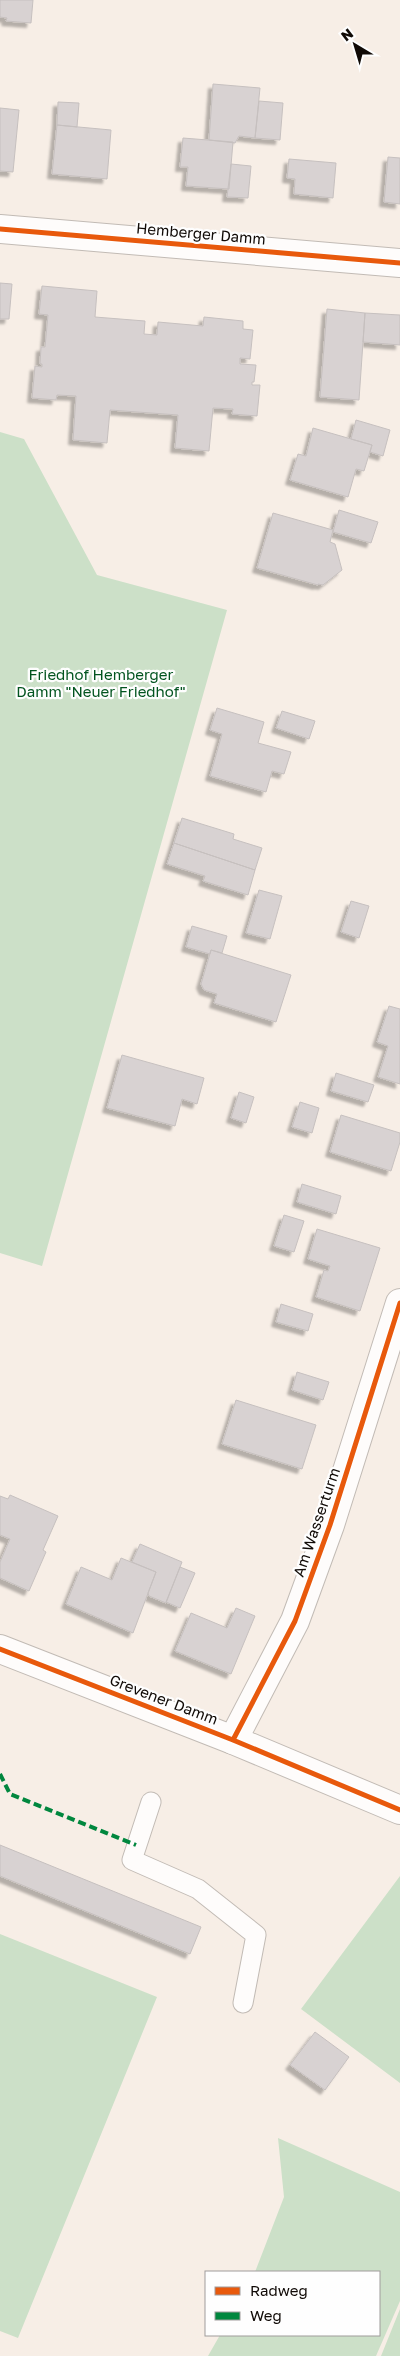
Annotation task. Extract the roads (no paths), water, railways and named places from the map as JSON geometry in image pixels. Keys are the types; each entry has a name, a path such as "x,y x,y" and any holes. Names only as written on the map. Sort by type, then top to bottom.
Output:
{"street":[{"name":"Hemberger Damm","path":"0,229 400,263"},
{"name":"Am Wasserturm","path":"233,1740 295,1622 330,1525 400,1303"},
{"name":"Grevener Damm","path":"0,1649 233,1740 400,1810"}],"lane":[{"path":"151,1802 132,1860 198,1888 256,1935 243,2003"}],"park label":[{"name":"Friedhof Hemberger Damm \"Neuer Friedhof\"","path":"101,682"}]}
